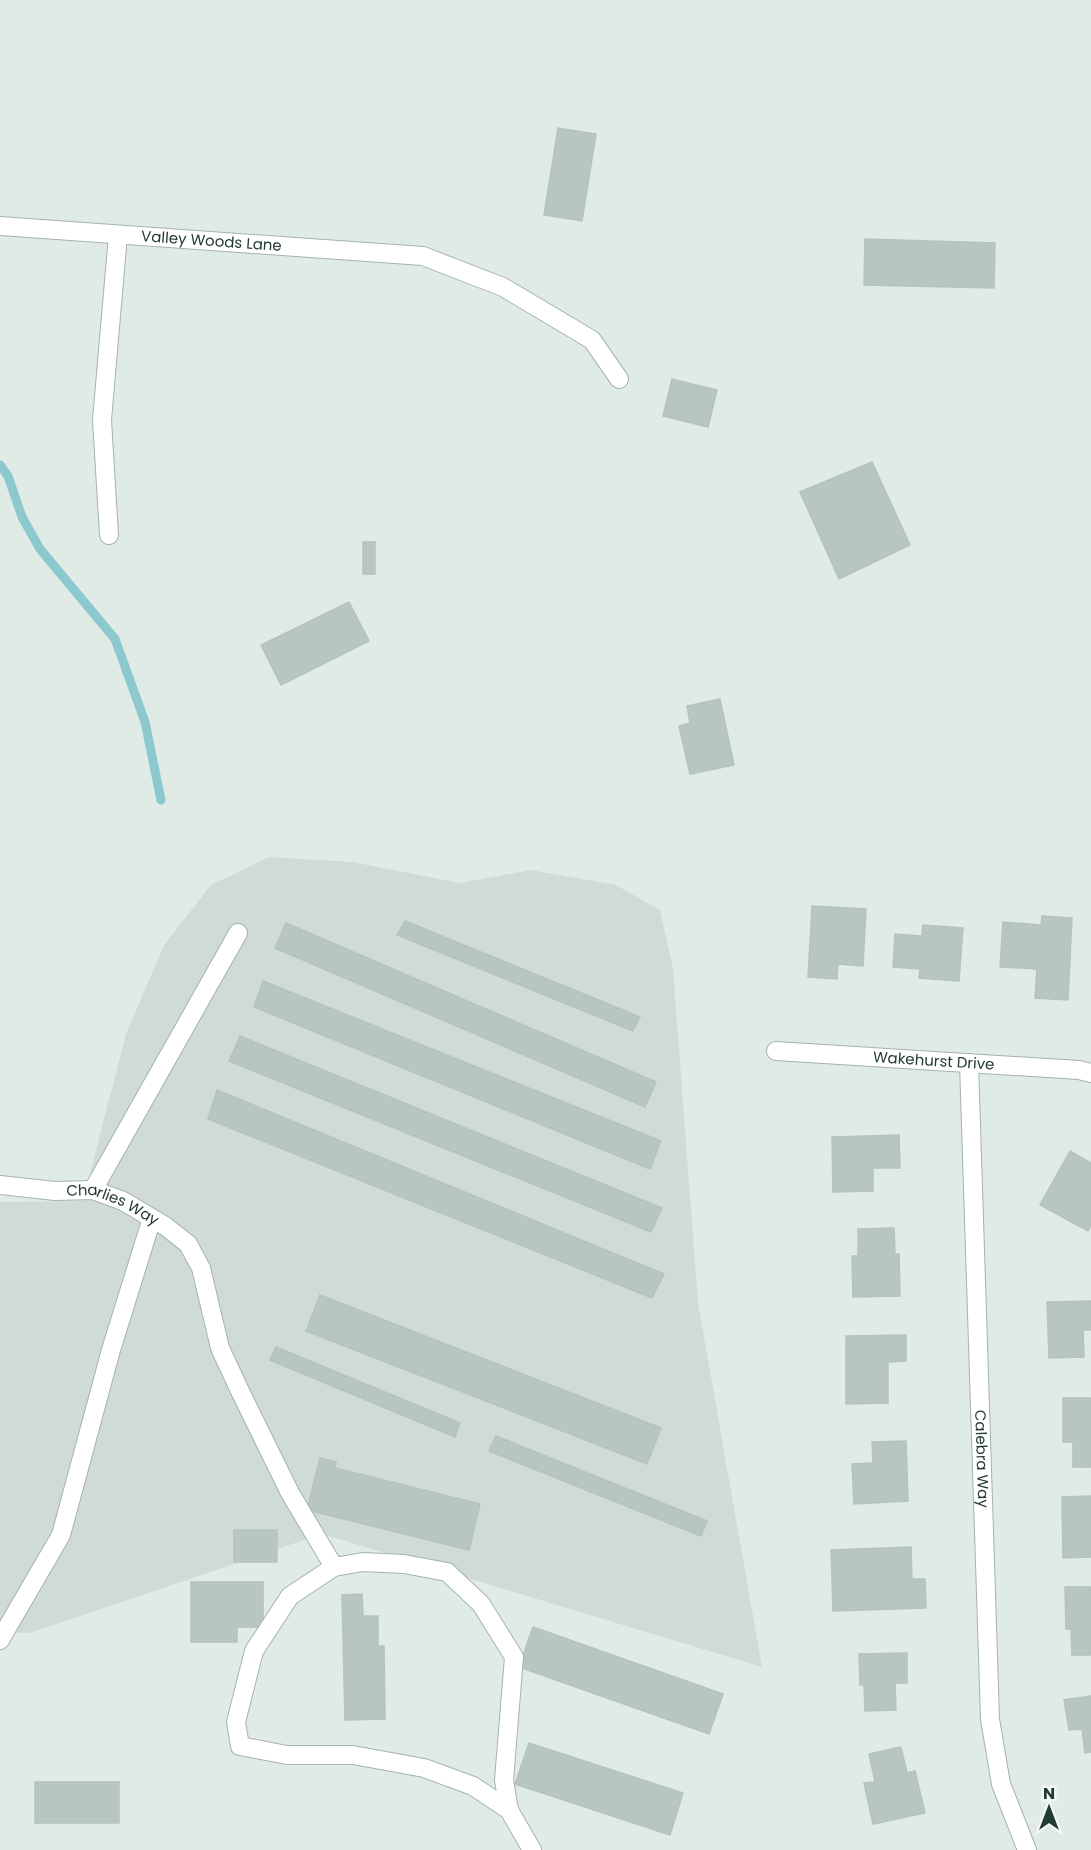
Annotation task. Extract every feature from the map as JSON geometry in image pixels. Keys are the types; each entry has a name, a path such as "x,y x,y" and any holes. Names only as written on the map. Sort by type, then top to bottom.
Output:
{"street":[{"name":"Valley Woods Lane","path":"0,226 423,256 503,287 592,340 619,379"},
{"path":"109,535 102,420 118,234"},
{"path":"93,1190 238,933"},
{"name":"Wakehurst Drive","path":"776,1051 1079,1070 1091,1073"},
{"name":"Calebra Way","path":"969,1063 990,1719 1001,1784 1027,1850"},
{"name":"Charlies Way","path":"0,1185 55,1191 93,1190 123,1201 152,1218 188,1244 201,1268 220,1348 290,1493 334,1567"},
{"path":"0,1640 61,1535 111,1350 152,1218"},
{"path":"509,1810 473,1786 424,1768 353,1755 287,1755 240,1746 236,1722 254,1651 290,1596 334,1567 363,1562 404,1564 447,1572 481,1604 514,1657 504,1780 509,1810 532,1850"}],"shaded area":[{"path":"269,857 352,862 460,883 531,870 616,885 660,910 673,969 698,1303 762,1667 322,1534 30,1633 0,1632 0,1202 83,1201 126,1034 164,945 211,885"}],"building":[{"path":"558,128 596,134 582,221 544,215"},
{"path":"865,239 995,243 994,288 864,285"},
{"path":"672,379 717,390 708,427 663,416"},
{"path":"872,462 910,545 839,579 800,492"},
{"path":"363,542 375,542 375,574 363,574"},
{"path":"349,602 369,641 281,685 261,645"},
{"path":"720,699 734,765 690,774 679,726 690,723 687,706"},
{"path":"812,906 866,909 863,966 838,964 837,979 808,977"},
{"path":"1042,916 1072,918 1068,1000 1035,998 1037,969 1000,967 1003,922 1041,925"},
{"path":"405,921 640,1017 633,1031 397,935"},
{"path":"286,923 656,1082 645,1107 275,948"},
{"path":"923,925 963,928 959,981 919,978 920,969 893,967 895,934 922,936"},
{"path":"263,981 661,1141 650,1169 254,1007"},
{"path":"240,1036 662,1208 651,1232 229,1061"},
{"path":"217,1090 664,1274 652,1298 208,1119"},
{"path":"899,1135 900,1168 873,1168 873,1191 833,1192 832,1137"},
{"path":"1070,1151 1091,1163 1091,1225 1088,1231 1040,1205"},
{"path":"894,1228 895,1254 899,1254 900,1296 853,1297 852,1256 858,1256 858,1229"},
{"path":"320,1295 661,1428 647,1464 306,1331"},
{"path":"1091,1301 1091,1330 1083,1330 1084,1357 1049,1358 1047,1302"},
{"path":"906,1335 906,1361 888,1362 888,1403 846,1404 846,1336"},
{"path":"276,1347 460,1423 455,1437 270,1360"},
{"path":"1063,1398 1091,1398 1091,1467 1073,1467 1073,1442 1063,1442"},
{"path":"496,1436 707,1521 701,1536 489,1451"},
{"path":"906,1441 908,1501 854,1504 852,1464 873,1463 872,1442"},
{"path":"320,1458 336,1462 335,1468 480,1504 469,1550 307,1510"},
{"path":"1091,1496 1091,1557 1063,1558 1062,1497"},
{"path":"234,1530 277,1530 277,1562 234,1562"},
{"path":"911,1547 912,1579 925,1579 926,1608 833,1611 831,1550"},
{"path":"191,1582 263,1582 263,1627 237,1627 237,1642 191,1642"},
{"path":"1065,1587 1091,1587 1091,1655 1072,1655 1071,1629 1066,1629"},
{"path":"362,1594 363,1616 378,1616 378,1646 384,1646 385,1719 345,1720 342,1595"},
{"path":"533,1627 723,1694 709,1734 519,1667"},
{"path":"907,1653 907,1683 895,1683 896,1710 865,1711 864,1685 860,1685 859,1654"},
{"path":"1091,1696 1091,1752 1085,1753 1082,1729 1069,1730 1064,1700"},
{"path":"529,1743 683,1793 670,1835 515,1784"},
{"path":"901,1747 907,1773 915,1771 925,1813 873,1824 864,1783 875,1782 869,1754"},
{"path":"35,1782 119,1782 119,1823 35,1823"}],"waterway":[{"path":"0,465 8,476 22,517 40,549 115,639 145,722 161,800"}]}
